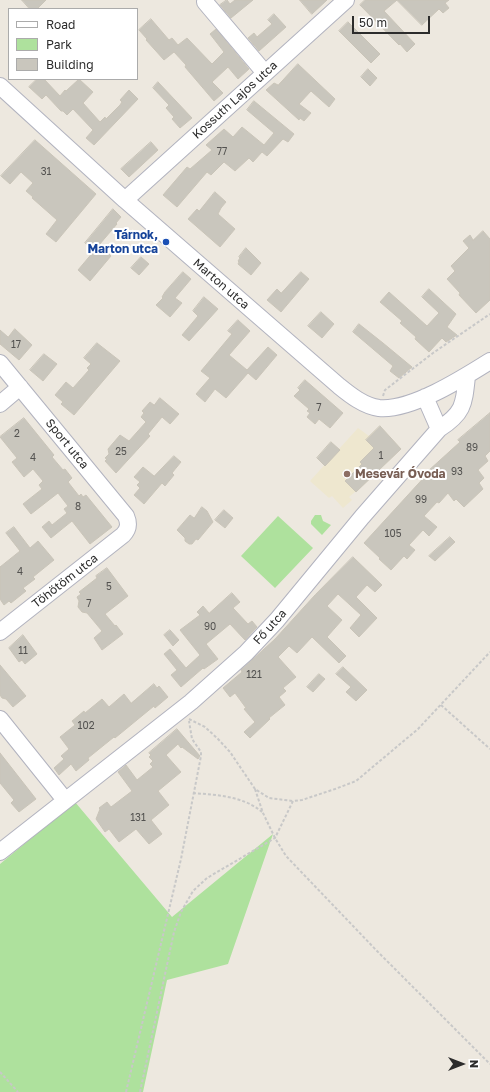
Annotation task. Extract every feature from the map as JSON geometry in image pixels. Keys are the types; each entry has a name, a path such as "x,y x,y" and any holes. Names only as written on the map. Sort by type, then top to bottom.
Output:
{"street":[{"name":"Kossuth Lajos utca","path":"125,200 346,0"},
{"path":"205,2 265,73"},
{"name":"Marton utca","path":"0,86 125,200 354,398 378,408 391,408 405,405 425,397 466,376"},
{"path":"466,376 490,361"},
{"name":"Sport utca","path":"0,363 126,516 128,527"},
{"name":"Fő utca","path":"0,852 64,800 191,702 246,653 277,620 362,517 439,429 458,414 464,403 466,376"},
{"path":"0,404 20,388"},
{"path":"425,397 439,429"},
{"name":"Töhötöm utca","path":"0,632 123,535 127,531 128,527"},
{"path":"0,719 64,800"}],"path":[{"path":"378,408 385,390 433,353 490,314"},
{"path":"255,789 269,798 293,801 302,800 356,781 418,729 490,652"},
{"path":"441,705 490,749"},
{"path":"126,1092 180,858 201,752 192,739 190,722 188,718 205,726 230,752 255,789 263,813 275,838 286,856 377,951 490,1064"},
{"path":"193,793 222,795 237,799 251,805 263,813"},
{"path":"140,1092 174,932 181,912 193,891 207,878 275,838 293,801"},
{"path":"0,1072 18,1092"}],"shaded area":[{"name":"Mesevár Óvoda","path":"380,426 401,449 349,497 352,500 343,508 332,496 329,498 310,481 358,428 369,436"}],"green space":[{"path":"315,515 321,515 323,521 331,525 322,535 311,524 311,521"},
{"path":"278,516 313,548 275,588 241,556"},
{"path":"75,802 172,917 273,834 228,964 167,980 143,1092 0,1092 0,864"}],"building":[{"path":"22,0 46,0 38,8 29,8"},
{"path":"227,0 230,4 235,0 253,0 231,18 220,5"},
{"path":"300,0 327,0 312,14"},
{"path":"365,0 397,0 384,11 415,44 407,52 360,5"},
{"path":"397,0 449,0 445,3 449,8 443,13 439,9 422,25"},
{"path":"274,14 286,27 259,51 248,38 254,33 257,37 272,24 268,20"},
{"path":"151,19 169,40 172,38 178,45 187,38 212,64 224,52 210,34 216,29 249,69 238,79 228,67 212,82 223,93 214,101 174,52 164,60 146,40 147,39 139,30"},
{"path":"348,22 380,54 371,63 339,31"},
{"path":"298,64 335,99 329,107 311,91 299,104 311,113 304,121 300,118 299,120 266,90 274,83 278,85"},
{"path":"368,69 377,78 370,86 361,77"},
{"path":"36,80 45,80 60,96 65,90 66,91 78,80 80,80 93,92 83,103 100,122 105,117 106,119 120,105 122,102 120,100 129,90 138,99 94,145 86,138 93,130 73,109 67,115 61,111 46,95 42,99 29,87"},
{"path":"158,82 192,118 180,128 172,119 174,117 166,108 169,105 153,88"},
{"path":"254,101 294,134 288,142 283,139 267,156 262,152 253,162 249,158 235,171 224,162 211,175 207,172 177,207 163,195 187,167 190,169 212,150 206,145 224,129 233,137 242,127 264,145 274,133 247,110"},
{"path":"35,140 96,194 56,242 46,234 57,220 26,191 33,183 21,172 10,184 1,176"},
{"path":"151,142 158,150 129,177 121,169"},
{"path":"215,192 226,202 218,214 235,229 220,247 188,219 197,209 199,211"},
{"path":"113,209 121,217 99,245 111,256 90,281 78,270 94,251 85,243"},
{"path":"483,231 490,239 490,300 476,313 459,295 460,293 447,279 455,271 451,266 469,248 463,241 470,235 473,240"},
{"path":"246,248 261,263 251,275 238,264 239,257"},
{"path":"141,257 149,264 139,275 131,268"},
{"path":"183,272 191,279 175,298 182,303 170,317 156,305 163,298 162,297 165,292"},
{"path":"301,272 309,279 281,312 267,300 277,289 281,293"},
{"path":"429,289 456,314 447,327 457,335 446,342 442,338 429,352 415,339 416,337 400,323 402,321 380,302 389,292 427,326 439,313 422,297"},
{"path":"204,297 218,309 189,341 182,335 198,316 193,311"},
{"path":"321,312 334,324 322,338 308,326"},
{"path":"238,320 250,331 229,355 247,370 268,347 277,355 256,380 248,373 226,398 215,389 205,402 196,394 210,378 201,371 232,334 228,331"},
{"path":"359,324 412,367 399,378 390,371 393,366 353,332"},
{"path":"15,329 32,345 19,360 0,344 0,330 8,337"},
{"path":"97,343 120,361 74,415 61,404 63,402 55,395 66,382 73,388 89,370 87,368 91,364 84,358"},
{"path":"44,354 57,364 43,381 30,370"},
{"path":"305,380 343,413 330,428 319,419 315,424 307,417 310,413 307,411 309,409 294,396 300,390 298,388"},
{"path":"160,398 179,414 170,424 162,417 148,434 150,436 116,473 105,461 107,459 105,458 109,454 108,449 120,435 129,441 146,422 141,417 144,413 142,411 150,402 154,405"},
{"path":"490,413 490,451 485,456 488,461 478,470 484,478 479,483 483,489 464,507 456,499 454,501 448,493 439,503 437,502 424,516 437,527 429,536 423,530 409,545 415,550 407,559 404,556 391,570 364,543 429,472 428,471 460,442 458,440"},
{"path":"24,418 54,455 52,457 72,478 68,482 79,496 81,494 83,497 86,495 112,527 90,544 72,521 51,538 42,527 49,521 52,525 67,513 64,509 68,506 58,493 31,514 23,504 42,489 39,485 43,481 33,469 24,477 12,462 17,458 0,437"},
{"path":"380,426 401,449 356,492 345,481 362,464 360,462 374,448 366,440"},
{"path":"331,442 340,450 325,466 317,458"},
{"path":"174,456 181,462 172,473 174,475 165,486 162,483 144,504 134,495 140,488 137,485 140,482 134,477 143,467 154,476"},
{"path":"202,507 207,511 213,522 198,540 196,539 192,544 189,544 177,530 190,515 194,518"},
{"path":"224,510 233,518 225,528 215,520"},
{"path":"14,527 30,548 38,541 54,560 33,577 35,579 23,588 26,591 11,603 9,601 4,605 0,599 0,567 20,551 6,533"},
{"path":"450,537 455,542 435,561 429,556"},
{"path":"353,557 382,585 375,592 367,585 356,597 377,618 359,637 350,628 361,615 338,594 327,606 342,620 327,637 346,656 339,663 312,637 297,653 289,646 278,657 296,677 283,688 286,691 279,697 285,705 269,718 270,719 250,738 244,732 255,722 244,709 246,708 235,693 230,697 223,688 242,672 241,670 275,639 315,595"},
{"path":"107,568 128,596 105,614 123,634 102,650 94,638 102,631 87,613 82,612 78,607 79,601 77,597 81,594 79,592"},
{"path":"232,593 240,602 233,608 248,624 252,621 257,627 245,640 230,624 206,644 218,659 204,669 203,668 181,687 171,675 177,670 164,654 170,649 186,668 200,655 180,630 200,615 197,612 203,606 209,613"},
{"path":"170,630 179,640 173,646 164,635"},
{"path":"23,635 37,654 25,664 22,660 19,662 9,648"},
{"path":"0,665 26,696 13,707 0,695"},
{"path":"343,667 367,690 356,701 346,692 351,687 336,674"},
{"path":"319,674 325,679 313,692 307,687"},
{"path":"154,684 157,688 159,686 168,697 155,708 154,706 115,738 114,737 88,758 89,760 76,771 71,764 59,775 54,768 64,759 61,756 69,749 60,737 75,725 72,721 84,711 85,713 102,699 109,707 124,694 131,703"},
{"path":"177,729 200,756 198,759 182,747 181,748 178,744 166,755 181,772 158,791 169,805 151,820 162,834 149,844 136,829 119,842 109,829 105,832 96,819 100,809 99,808 107,802 111,807 132,791 118,772 126,765 137,780 153,767 150,764 153,761 149,757 151,755 149,753"},
{"path":"0,753 36,799 19,812 11,803 14,800 0,783"}],"place":[{"name":"Tárnok, Marton utca","path":"166,242"},
{"name":"Mesevár Óvoda","path":"347,474"}]}
